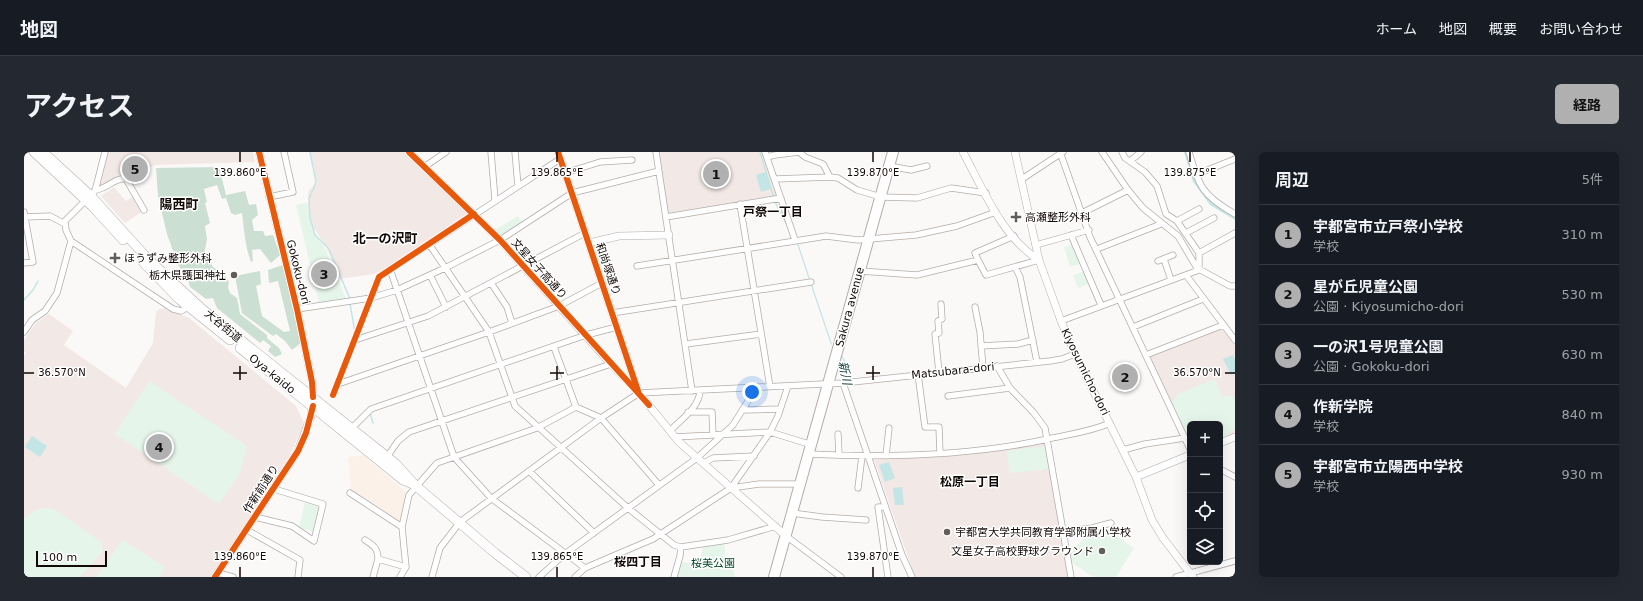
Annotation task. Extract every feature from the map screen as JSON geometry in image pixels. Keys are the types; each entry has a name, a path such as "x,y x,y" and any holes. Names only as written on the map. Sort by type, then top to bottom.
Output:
{"highway":[{"name":"Sakura avenue","path":"774,577 893,152"}],"main road":[{"path":"34,152 90,195"},
{"path":"48,154 90,195 160,281 191,305"},
{"name":"大谷街道","path":"191,305 231,333 313,402 352,428 404,472 416,486"},
{"path":"313,402 403,480 416,486 495,553 526,577"}],"street":[{"path":"90,195 106,152"},
{"name":"Gokoku-dori","path":"259,152 297,309 312,382 313,402"},
{"path":"269,196 293,192 284,152"},
{"name":"文星女子高通り","path":"409,152 500,240 586,335 610,364 639,393 675,437 786,536"},
{"path":"424,166 446,152"},
{"path":"491,152 495,200"},
{"path":"515,152 518,186"},
{"path":"656,152 692,391"},
{"path":"795,240 766,155 799,152 805,157 823,164 830,177"},
{"path":"963,152 996,212 1030,254 1040,260"},
{"name":"Kiyosumicho-dori","path":"1015,152 1040,260 1061,321 1075,354 1136,477 1154,525 1191,576"},
{"path":"1102,152 1128,190 1143,208 1161,224 1178,236 1199,270 1230,286 1235,286"},
{"path":"1122,152 1125,158 1146,172 1157,186 1166,214 1177,221 1199,253 1199,270"},
{"path":"1130,161 1141,152"},
{"path":"1189,152 1195,175 1200,185 1213,202 1235,214"},
{"path":"1022,179 1061,153 1082,213 1097,249 1187,442"},
{"path":"333,396 379,277 518,186 559,155"},
{"name":"和尚塚通り","path":"559,155 639,393"},
{"path":"1195,175 1235,159"},
{"path":"565,173 600,162 632,160"},
{"path":"889,166 911,170 927,166"},
{"path":"297,309 371,298 397,290 500,240 572,193 659,171"},
{"path":"775,179 838,178 857,190 880,197 917,198 951,188 986,193"},
{"path":"24,332 32,320 45,310 57,293 71,241 65,221 90,195 121,179 126,179 144,210"},
{"path":"1082,213 1128,190"},
{"path":"666,217 781,198"},
{"path":"740,204 770,387"},
{"path":"1177,221 1199,209"},
{"path":"637,266 826,236 846,239 916,235 957,226 996,212"},
{"path":"24,263 33,262 24,216 50,216 65,224"},
{"path":"1186,233 1214,218"},
{"path":"1097,249 1161,224"},
{"path":"1036,245 1089,230"},
{"path":"355,340 428,316 585,233"},
{"path":"1199,253 1235,233"},
{"path":"588,243 620,236 669,235"},
{"path":"1071,235 1101,305"},
{"path":"1014,236 975,253 986,276 1040,260"},
{"path":"71,241 173,309 181,311 191,305"},
{"path":"429,244 489,332 515,406 537,428 628,508 674,545 681,547 728,540 776,526"},
{"path":"1172,280 1161,260 1173,256"},
{"path":"860,271 917,275 978,260"},
{"path":"1015,267 1020,277 1037,362"},
{"path":"390,269 454,457 491,498 585,568"},
{"path":"1061,321 1199,270"},
{"path":"430,275 446,306"},
{"path":"1186,275 1235,340"},
{"path":"612,313 811,282"},
{"path":"491,283 506,307 512,323"},
{"path":"338,384 489,332 559,306 602,283"},
{"path":"1134,327 1204,299"},
{"path":"939,372 935,334 939,333 938,321 942,319 941,304"},
{"path":"975,307 980,332 983,368"},
{"path":"1146,355 1223,325"},
{"path":"352,428 371,409 586,335 617,327"},
{"path":"686,344 761,334"},
{"path":"981,346 1018,344 1033,340"},
{"path":"554,347 576,407 601,418 659,485"},
{"name":"Matsubara-dori","path":"639,393 700,391 843,382 1062,359 1075,354"},
{"path":"387,457 398,441 410,432 610,364"},
{"path":"998,366 1010,388 1034,413 1045,428 1071,577"},
{"path":"918,374 925,427 939,427 940,453"},
{"path":"843,382 866,457 902,555 912,577 905,577"},
{"path":"575,577 585,568 642,545 731,488 770,432 788,386"},
{"path":"539,577 566,553 697,458 733,425 744,410 751,388"},
{"path":"948,396 1010,388"},
{"path":"670,431 698,401 700,391"},
{"path":"432,577 440,548 460,522 601,418 639,393"},
{"name":"作新前通り","path":"217,575 298,451 309,422 313,402"},
{"path":"400,577 406,567 402,527 409,495 437,463 537,428 576,407"},
{"path":"744,410 780,409"},
{"path":"688,412 712,412 713,435"},
{"path":"675,437 770,432 810,450 839,456 866,457 940,453 1008,447 1091,430 1110,424"},
{"path":"886,456 889,428"},
{"path":"838,434 839,456"},
{"path":"1223,442 1235,437"},
{"path":"1123,450 1145,444 1185,438"},
{"path":"704,463 713,458 754,456"},
{"path":"1136,477 1187,456"},
{"path":"858,488 866,457"},
{"path":"1223,470 1235,476"},
{"path":"529,471 594,533"},
{"path":"731,488 759,484 800,484"},
{"path":"255,517 292,526 314,541 323,504 274,489"},
{"path":"350,493 402,527"},
{"path":"885,507 878,507 888,577"},
{"path":"792,513 866,520"},
{"path":"1063,531 1092,528 1111,523"},
{"path":"247,530 300,560 298,577"},
{"path":"786,536 841,577"},
{"path":"365,540 374,546 378,552 378,559 372,577"},
{"path":"674,577 681,547"},
{"path":"378,559 406,567"},
{"path":"1176,577 1191,576 1235,561"},
{"path":"217,575 233,577"}],"shaded area":[{"path":"108,152 253,152 255,162 155,165 129,178 122,174 122,177 99,189"},
{"path":"310,152 405,152 470,214 385,269 374,274 340,279 326,247 312,225 308,213 309,190 317,183"},
{"path":"658,152 762,152 778,196 668,213"},
{"path":"114,187 126,201 135,195 143,211 125,223 101,196"},
{"path":"164,308 189,318 296,406 304,423 290,455 211,577 24,577 24,355 26,353 24,351 24,340 36,323 49,314 73,331 64,345 126,388 153,343 156,312"},
{"path":"1222,328 1235,345 1235,435 1223,441 1223,421 1187,421 1187,437 1148,356"},
{"path":"1046,442 1068,577 915,577 874,460 964,455"},
{"path":"363,455 408,495 401,520 399,521 351,491 348,457"}],"green space":[{"path":"219,167 226,195 245,191 249,205 256,204 258,215 252,220 254,231 263,231 265,236 273,235 280,255 271,263 260,249 252,250 253,261 251,262 246,244 242,213 235,215 231,213 226,198 222,199 217,185 204,189 207,202 205,203 210,223 205,226 207,239 204,256 211,261 212,266 225,276 229,282 228,287 230,293 237,298 240,314 267,335 267,338 279,348 282,354 275,357 268,351 271,346 263,340 260,343 217,308 213,298 206,299 190,287 187,276 178,265 167,234 158,196 156,168"},
{"path":"307,203 315,235 325,248 346,299 319,303 296,205"},
{"path":"518,216 523,223 502,236 495,230"},
{"path":"1075,244 1083,263 1070,267 1064,247"},
{"path":"283,265 301,343 292,350 285,341 276,334 273,336 242,313 235,276 260,271 261,284 256,286 262,316 284,332 290,331 278,281 269,283 268,270"},
{"path":"1086,271 1091,283 1078,288 1073,275"},
{"path":"1128,365 1136,381 1121,388 1114,372"},
{"path":"1215,379 1222,397 1232,395 1235,401 1235,429 1229,432 1230,435 1223,438 1223,421 1187,421 1187,438 1170,402 1174,400 1178,394"},
{"path":"149,381 247,446 240,473 219,504 115,434"},
{"path":"1046,446 1049,469 1009,473 1007,451"},
{"path":"305,502 321,506 315,532 299,528"},
{"path":"50,508 57,511 101,542 103,551 80,577 24,577 24,518 38,509"},
{"name":"文星女子高校野球グラウンド","path":"1100,528 1114,534 1134,548 1116,577 1093,577 1072,563 1070,554 1090,531"},
{"path":"123,540 165,567 159,577 96,577"},
{"name":"桜美公園","path":"724,543 726,559 729,559 730,564 733,564 735,577 676,577 681,562 699,564 703,546"}],"water":[{"path":"1184,152 1187,152 1194,174 1202,191 1215,204 1235,217 1235,220 1210,205 1193,182"},
{"path":"766,172 771,189 761,192 756,175"},
{"path":"798,243 832,344 831,345 797,244"},
{"path":"1233,355 1235,360 1235,373 1231,375 1223,359"},
{"path":"32,436 47,446 40,457 25,447"},
{"path":"889,462 895,478 885,482 879,465"},
{"path":"902,487 904,505 895,505 893,488"}],"waterway":[{"path":"310,152 316,182 309,199 310,218 315,235 329,249 350,299"},
{"name":"新川","path":"760,152 774,198"},
{"name":"新川","path":"775,202 786,223"},
{"path":"24,300 33,290 38,281"},
{"path":"350,303 355,333"},
{"name":"新川","path":"841,355 845,362"},
{"path":"370,413 373,423"}],"cycle path":[{"path":"259,152 297,309 312,382 313,397"},
{"path":"409,152 500,240 649,405"},
{"path":"558,152 638,391"},
{"path":"333,395 379,277 474,214"},
{"path":"215,577 298,451 306,433 313,406"}],"place":[{"name":"宇都宮市立陽西中学校","path":"135,169"},
{"name":"宇都宮市立戸祭小学校","path":"716,174"},
{"name":"高瀬整形外科","path":"1016,217"},
{"name":"ほうずみ整形外科","path":"115,258"},
{"name":"一の沢1号児童公園","path":"324,274"},
{"name":"栃木県護国神社","path":"234,275"},
{"name":"星が丘児童公園","path":"1125,377"},
{"name":"作新学院","path":"159,447"},
{"name":"宇都宮大学共同教育学部附属小学校","path":"947,532"},
{"name":"文星女子高校野球グラウンド","path":"1102,551"}],"district":[{"name":"陽西町","path":"179,204"},
{"name":"戸祭一丁目","path":"773,212"},
{"name":"北一の沢町","path":"385,238"},
{"name":"松原一丁目","path":"970,482"},
{"name":"桜四丁目","path":"638,562"}]}
